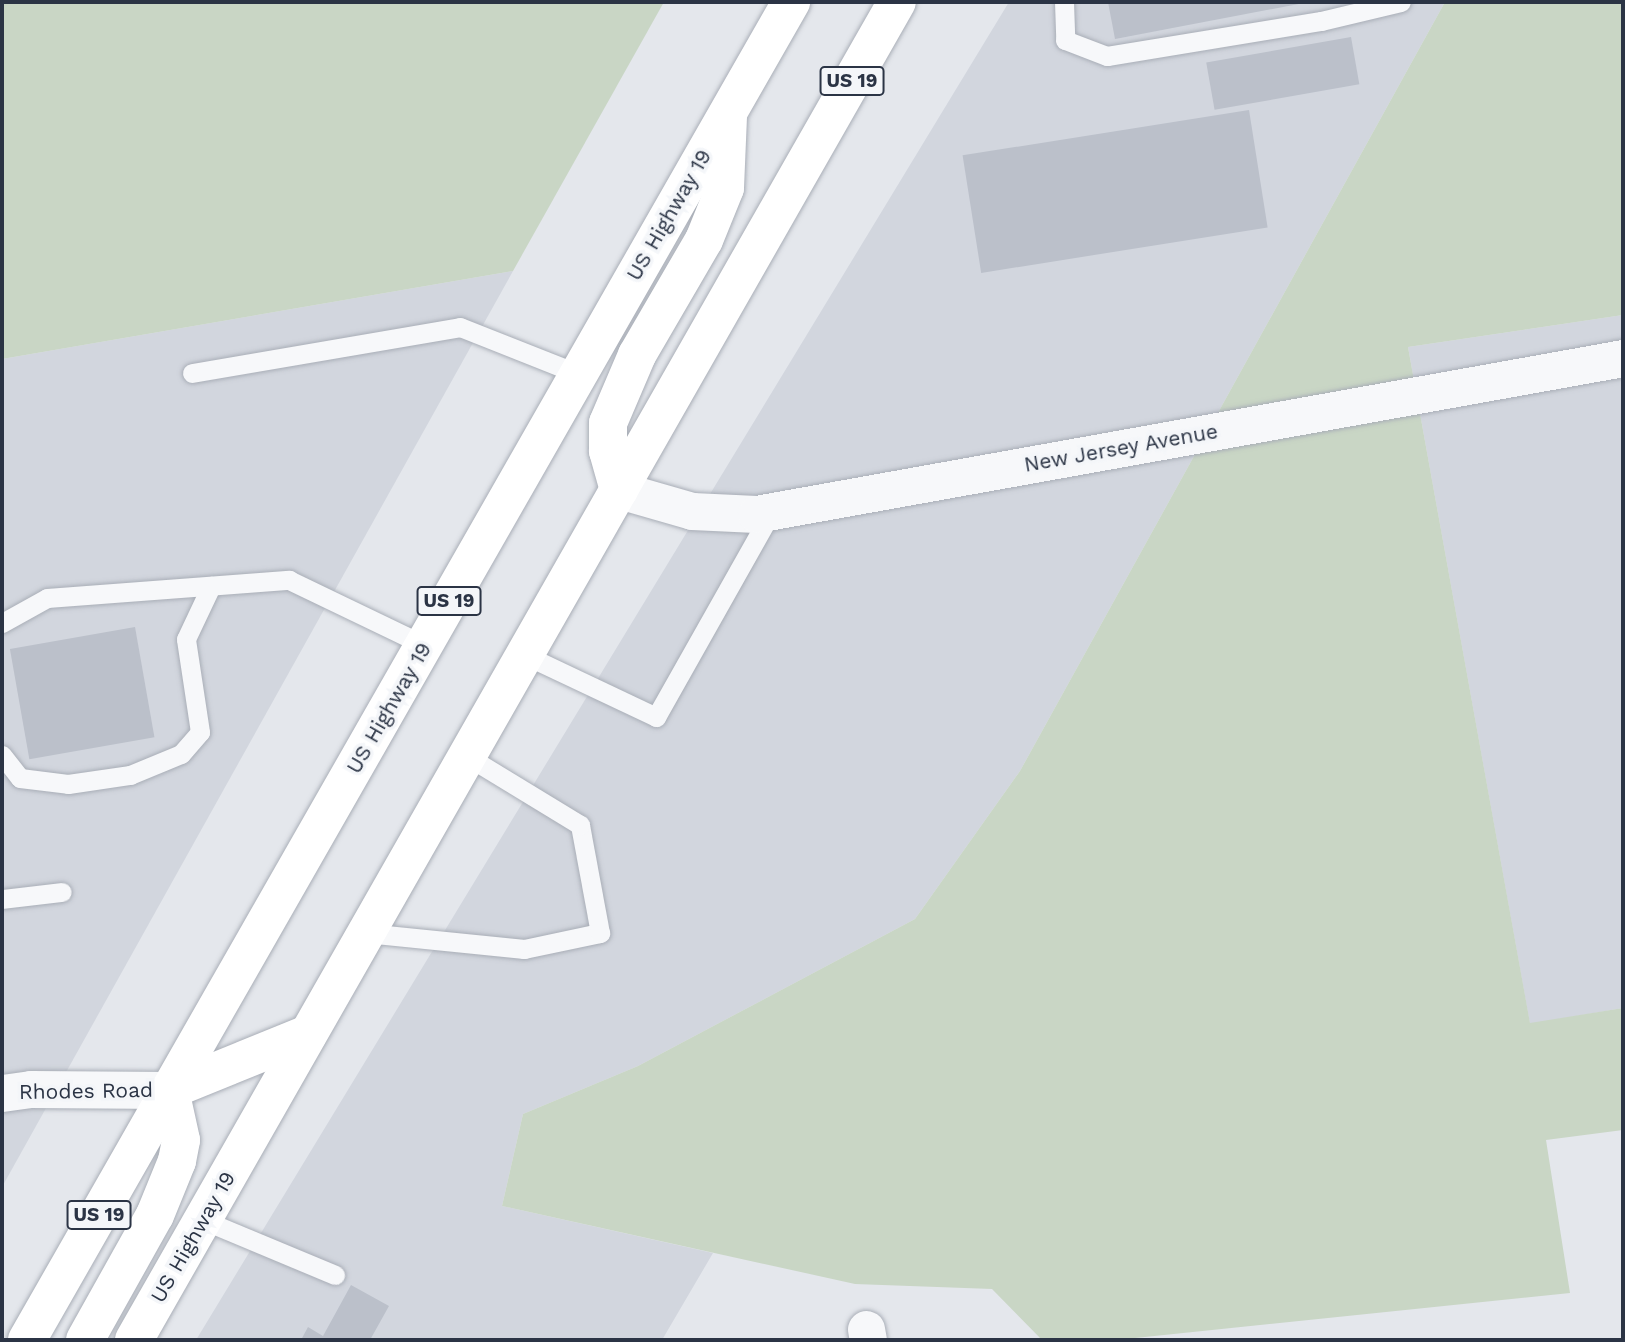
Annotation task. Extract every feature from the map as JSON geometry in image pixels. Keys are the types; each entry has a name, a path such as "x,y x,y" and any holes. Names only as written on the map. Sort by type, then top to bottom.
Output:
{"highway":[{"name":"US Highway 19","path":"27,1340 790,2"},
{"name":"US Highway 19","path":"134,1340 897,2"},
{"path":"619,490 608,451 608,423 623,383 704,240 720,198 728,112"},
{"path":"85,1340 155,1215 177,1161 181,1140 170,1090 308,1034"}],"street":[{"name":"New Jersey Avenue","path":"619,490 692,511 772,511 1623,358"},
{"name":"Rhodes Road","path":"2,1093 31,1088 170,1090"}],"lane":[{"path":"1064,2 1065,40 1107,56 1321,21 1401,2"},
{"path":"192,373 460,327 579,374"},
{"path":"525,655 656,717 772,511"},
{"path":"2,623 47,598 289,580 424,645"},
{"path":"2,755 20,778 68,784 130,775 181,754 200,732 186,639 211,586"},
{"path":"366,933 524,949 600,933 580,825 467,756"},
{"path":"2,899 62,892"},
{"path":"202,1220 335,1275"}],"shaded area":[{"path":"1009,2 1445,2 1020,771 915,919 638,1066 523,1114 502,1206 713,1253 662,1340 196,1340"},
{"path":"513,271 2,1187 2,359"},
{"path":"1623,315 1623,1008 1530,1024 1408,347"}],"green space":[{"path":"2,2 664,2 513,271 2,359"},
{"path":"1445,2 1623,2 1623,315 1408,347 1530,1023 1623,1008 1623,1130 1546,1140 1570,1293 1116,1340 1042,1340 992,1289 855,1284 502,1206 523,1114 638,1066 915,919 1020,771"}],"building":[{"path":"1108,2 1304,2 1304,3 1115,39"},
{"path":"1351,37 1359,84 1215,110 1206,63"},
{"path":"1249,110 1268,228 981,273 963,155"},
{"path":"135,627 154,737 29,759 10,649"},
{"path":"351,1285 389,1306 370,1340 301,1340 308,1327 323,1336"}]}
